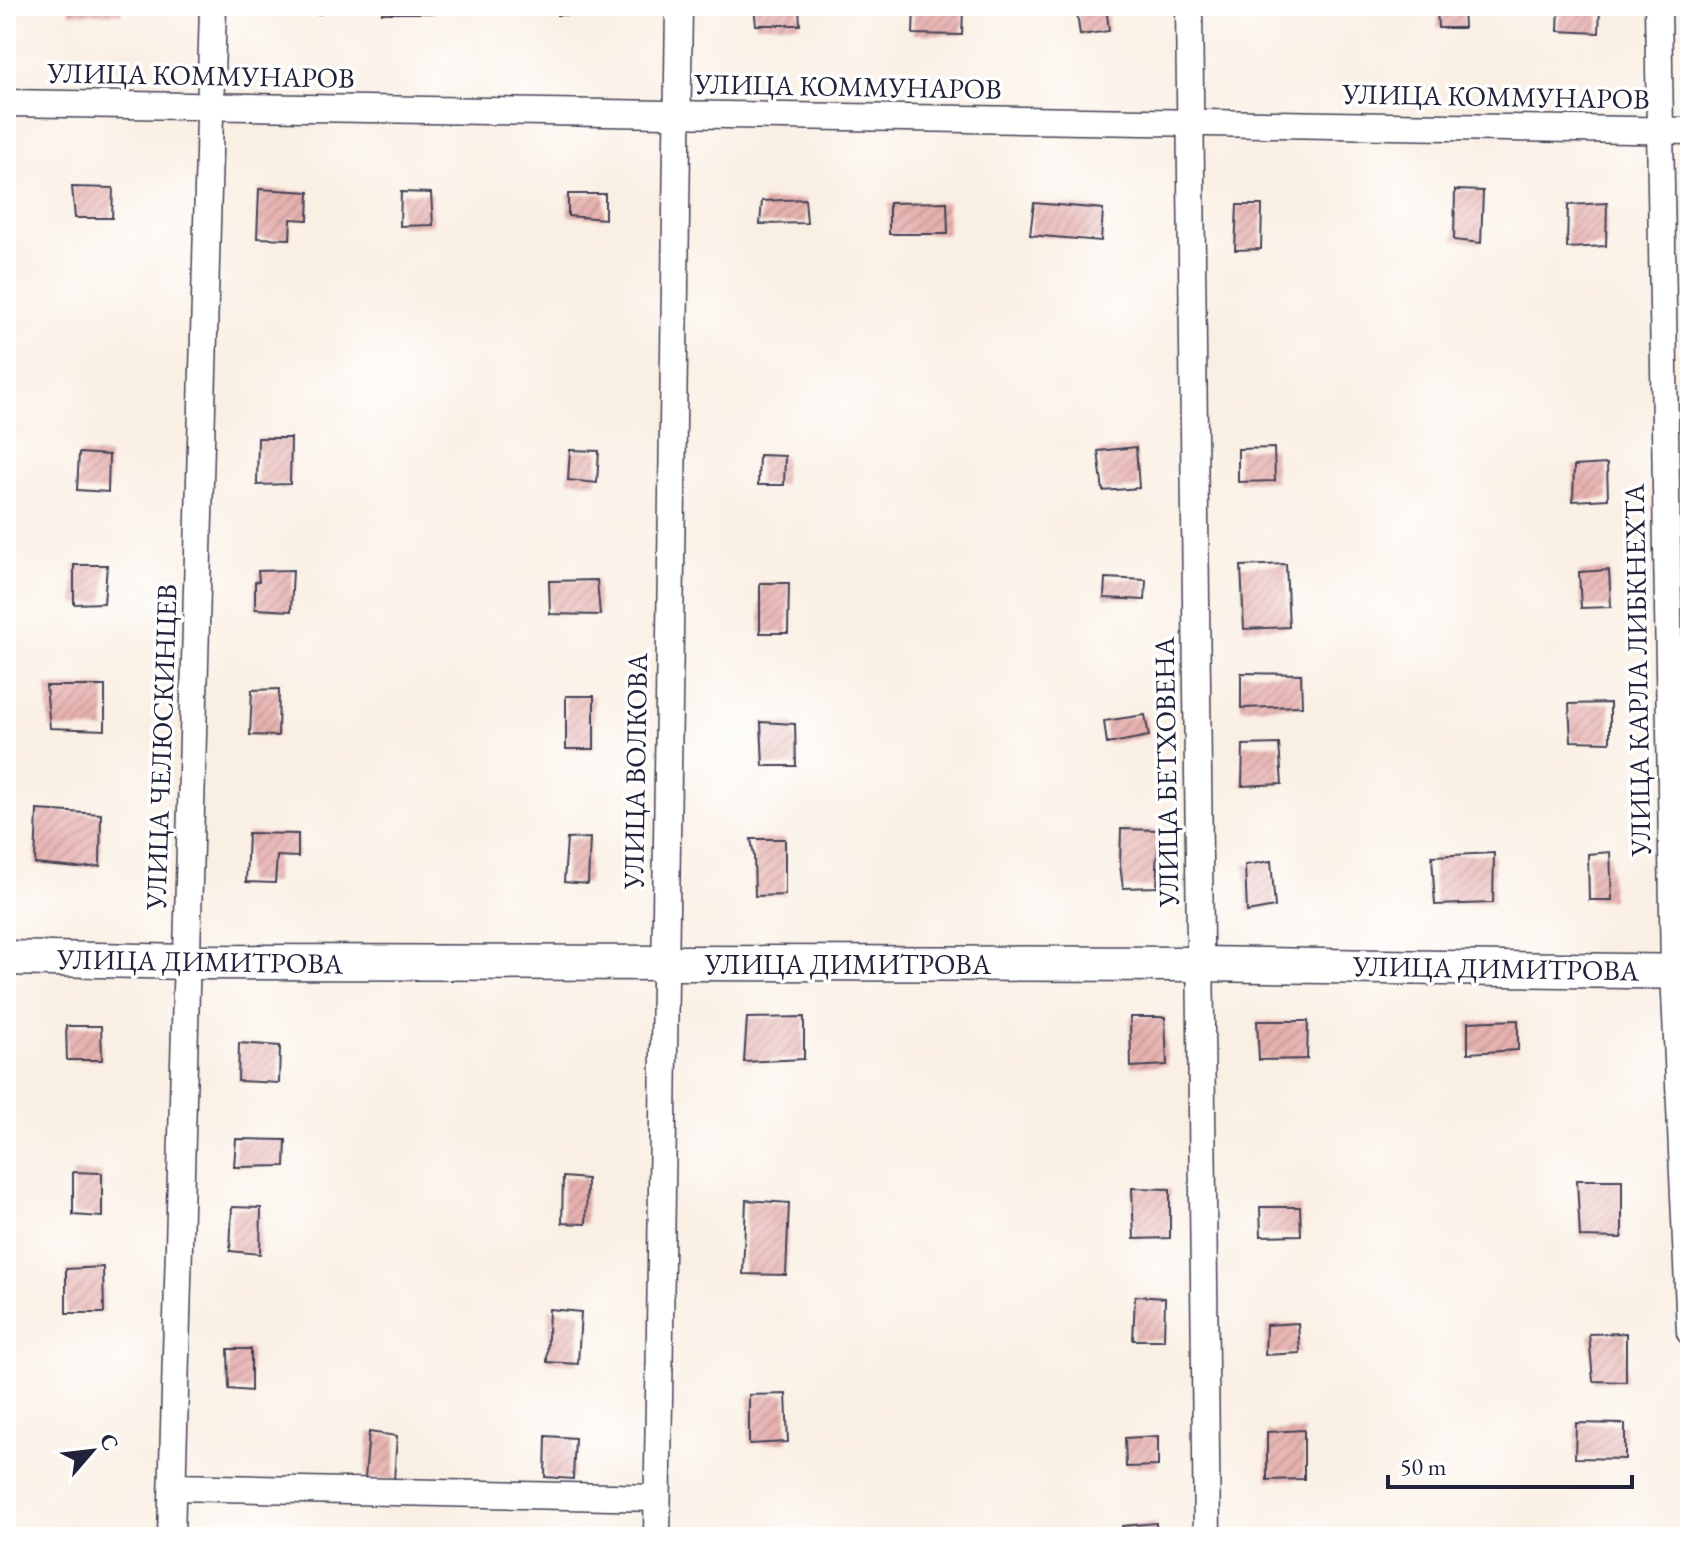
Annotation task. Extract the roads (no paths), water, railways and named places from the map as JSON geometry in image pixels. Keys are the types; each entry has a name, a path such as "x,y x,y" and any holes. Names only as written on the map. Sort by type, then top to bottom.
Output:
{"street":[{"name":"УЛИЦА ЧЕЛЮСКИНЦЕВ","path":"171,1537 213,6"},
{"name":"УЛИЦА ВОЛКОВА","path":"657,1537 679,6"},
{"name":"УЛИЦА БЕТХОВЕНА","path":"1189,6 1207,1537"},
{"name":"УЛИЦА КАРЛА ЛИБКНЕХТА","path":"1658,6 1690,1332"},
{"name":"УЛИЦА КОММУНАРОВ","path":"6,103 210,109 1690,131"},
{"name":"УЛИЦА ДИМИТРОВА","path":"6,958 187,962 1200,964 1682,971"},
{"path":"173,1487 657,1498"}]}
